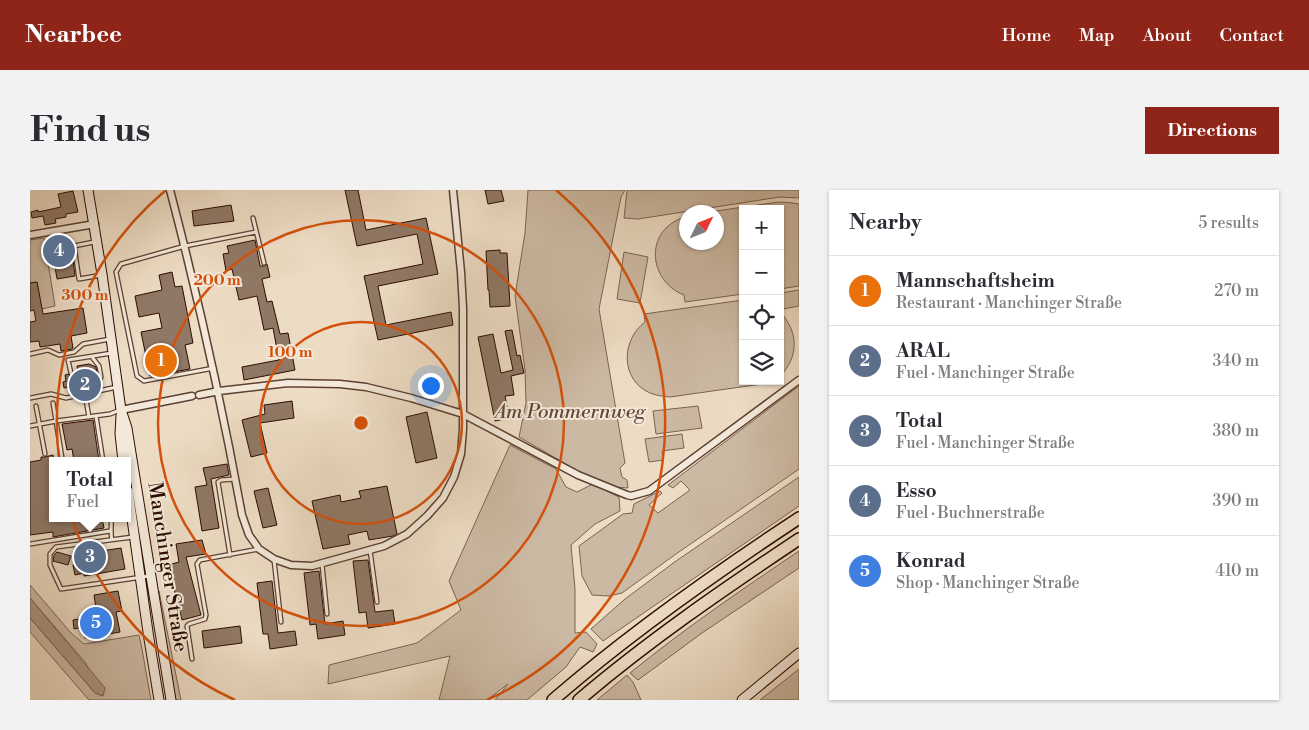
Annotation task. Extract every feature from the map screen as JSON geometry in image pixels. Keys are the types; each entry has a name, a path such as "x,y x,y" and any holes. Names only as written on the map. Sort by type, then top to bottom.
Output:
{"highway":[{"path":"555,698 668,608 799,518"},
{"path":"579,700 680,622 799,539"}],"main road":[{"name":"Manchinger Straße","path":"88,190 95,224 121,410 120,434 123,457"},
{"name":"Manchinger Straße","path":"121,410 127,428 171,700"},
{"name":"Manchinger Straße","path":"131,514 159,700"},
{"path":"742,700 799,653"}],"street":[{"path":"170,190 214,368 242,514 249,536 259,549 274,559 291,565 312,566 384,546 407,534 443,498 454,477 461,454 463,414 462,308 453,190"},
{"path":"30,235 95,224"},
{"path":"121,410 218,391 288,383 340,384 366,387 463,414 578,475 631,496 649,490 799,380"}],"lane":[{"path":"253,218 264,263"},
{"path":"214,368 144,382 137,376 116,272 121,264 185,246 256,232"},
{"path":"97,242 74,246 79,278 102,274"},
{"path":"30,354 48,350 59,354 74,352 83,344 111,339"},
{"path":"71,373 68,360 113,353"},
{"path":"92,357 99,366 101,377 98,382 99,391"},
{"path":"73,386 75,396"},
{"path":"30,398 51,394 66,398 118,387"},
{"path":"85,394 89,417"},
{"path":"53,404 62,457"},
{"path":"36,406 46,454"},
{"path":"30,426 110,414 121,410"},
{"path":"96,416 102,457"},
{"path":"230,555 218,482 236,478"},
{"path":"111,522 112,540"},
{"path":"30,544 110,531"},
{"path":"134,537 56,547 50,554 50,565 61,589 150,576"},
{"path":"192,659 186,626 205,619 206,615 196,564 200,560 259,549"},
{"path":"370,550 377,602"},
{"path":"274,559 281,622"},
{"path":"322,563 327,614"}],"green space":[{"name":"Am Pommernweg","path":"528,190 625,190 621,197 599,309 625,463 620,468 622,477 627,480 628,488 615,487 580,472 519,437 526,403 525,370 515,296 525,233"},
{"path":"627,190 799,190 799,198 780,197 724,206 679,205 679,213 638,219 624,218"},
{"path":"779,202 799,204 799,286 784,288 784,205 758,205"},
{"path":"739,208 739,295 685,302 684,295 675,290 661,275 655,256 656,246 666,228 679,219 679,250 724,250 724,210"},
{"path":"44,238 55,306 42,309 37,282 30,283 30,240"},
{"path":"624,252 648,257 640,303 617,299"},
{"path":"799,290 799,306 784,309 784,292"},
{"path":"739,301 739,385 755,385 670,397 650,393 640,387 633,379 627,359 631,339 645,322 644,314"},
{"path":"784,317 791,328 794,344 791,361 784,371"},
{"path":"799,386 799,469 622,593 609,596 592,595 582,576 579,546 623,514 632,513 634,504 660,491 662,493 649,505 658,513 690,490 681,481 673,488 668,485"},
{"path":"698,406 702,428 656,434 653,411"},
{"path":"682,434 684,448 662,451 663,460 649,462 645,439"},
{"path":"510,445 556,469 566,487 577,492 593,484 619,497 620,511 595,524 571,545 575,589 575,633 586,632 597,644 593,652 580,647 566,667 527,700 495,700 508,684 487,700 439,700 450,656 328,684 329,665 417,643 461,610 449,581"},
{"path":"799,477 799,506 603,641 591,629 625,599 676,561"},
{"path":"799,551 799,568 702,633 638,680 630,673 692,625"},
{"path":"30,585 71,633 84,644 139,635 151,700 89,700 30,632 30,618 95,693 103,696 85,662 30,598"},
{"path":"159,591 181,700 175,700 158,608"},
{"path":"799,669 799,700 760,700"},
{"path":"627,675 633,682 641,700 597,700"}],"shaded area":[{"path":"30,598 105,688 103,696 95,693 30,618"}],"building":[{"path":"345,190 358,190 366,230 426,218 438,274 378,286 386,325 451,312 453,325 378,340 364,276 423,264 417,234 357,246"},
{"path":"485,190 501,190 504,201 488,204"},
{"path":"73,191 78,212 66,214 66,217 55,219 56,223 45,225 43,216 32,218 31,212 61,207 58,194"},
{"path":"231,205 234,221 194,226 192,211"},
{"path":"64,240 67,260 73,259 75,276 57,279 51,242"},
{"path":"255,240 260,266 267,264 270,277 262,279 267,302 272,301 280,334 288,333 295,370 244,380 242,367 279,360 273,328 264,330 257,296 239,300 232,269 226,271 223,254 229,253 227,246"},
{"path":"500,250 500,253 507,253 510,306 490,307 486,251"},
{"path":"172,272 175,287 182,286 193,343 185,345 190,369 150,376 141,332 162,328 159,313 139,317 135,296 162,290 159,275"},
{"path":"37,282 43,314 83,308 87,333 71,336 72,349 61,351 60,344 40,347 39,341 30,342 30,322 36,321 34,310 30,311 30,283"},
{"path":"512,330 517,356 520,355 524,373 511,376 514,395 505,396 509,418 495,421 478,337 493,334 501,373 513,370 505,331"},
{"path":"89,364 96,367 97,375 91,376 93,389 78,391 77,386 73,383 70,384 70,387 64,388 65,375 72,376 78,372 77,366"},
{"path":"292,401 294,418 260,423 267,453 251,457 242,420 265,414 264,405"},
{"path":"427,412 437,458 416,463 406,417"},
{"path":"93,420 98,457 73,457 72,449 67,450 62,424"},
{"path":"53,455 53,457 49,457 49,522 103,522 104,528 53,537 53,532 30,535 30,462 41,460 41,457"},
{"path":"227,464 229,475 211,479 219,528 202,531 195,487 207,485 203,468"},
{"path":"387,486 397,534 369,540 367,531 348,535 350,544 323,549 312,501 340,495 341,502 361,498 359,491"},
{"path":"268,488 277,525 263,528 254,491"},
{"path":"202,540 206,554 186,557 201,615 182,620 168,565 179,562 176,544"},
{"path":"94,547 95,552 121,548 125,569 84,576 84,573 75,575 73,565 85,563 83,548"},
{"path":"57,552 71,556 68,565 53,561 54,555"},
{"path":"368,560 375,612 393,610 395,624 368,628 366,612 359,613 353,561"},
{"path":"319,571 325,624 343,621 345,635 318,639 316,624 310,625 304,573"},
{"path":"272,581 278,633 295,631 297,645 270,649 268,634 263,634 257,583"},
{"path":"118,591 122,611 116,612 120,632 85,638 83,627 74,629 73,620 97,616 94,595"},
{"path":"240,626 242,643 204,648 202,631"}],"place":[{"name":"Esso","path":"59,251"},
{"name":"Mannschaftsheim","path":"161,361"},
{"name":"ARAL","path":"85,385"},
{"name":"Total","path":"90,557"},
{"name":"Konrad","path":"96,623"}]}
